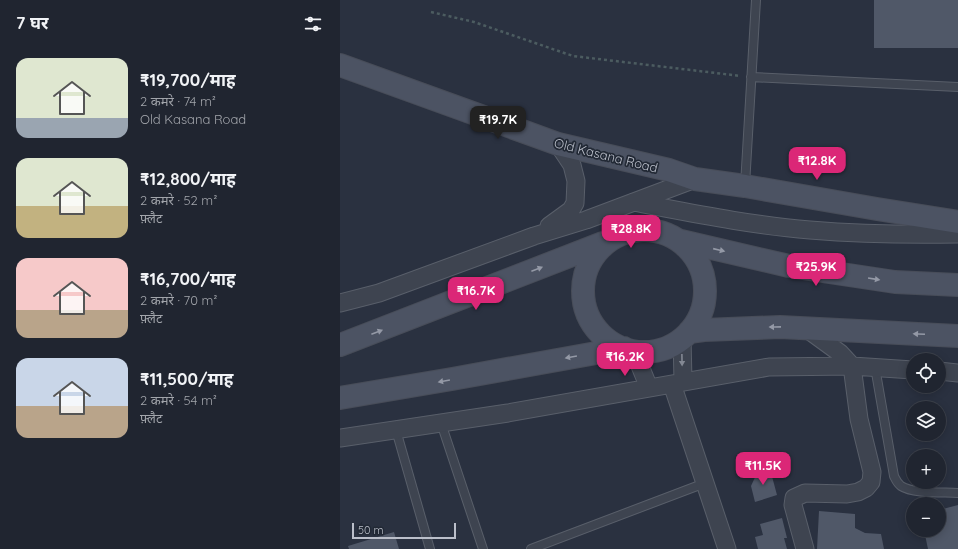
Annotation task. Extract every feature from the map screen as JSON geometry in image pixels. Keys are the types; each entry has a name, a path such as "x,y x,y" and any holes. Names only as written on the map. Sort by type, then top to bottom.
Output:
{"main road":[{"name":"Old Kasana Road","path":"340,65 558,144 669,170 695,179 958,222"},
{"path":"340,345 604,244 632,230 668,233 681,241 693,254 705,284 702,310 685,334 670,346 661,349 629,349 340,398"},
{"path":"681,241 789,266 895,282 958,285"},
{"path":"604,244 584,274 583,304 597,331 613,344 629,349"},
{"path":"685,334 704,330 780,327 958,336"}],"street":[{"path":"534,236 563,217 571,210 574,203 576,181 572,165 558,144"},
{"path":"340,303 379,293 534,236 586,220 695,179"},
{"path":"633,202 725,219 809,230 899,235 958,234"},
{"path":"805,549 793,505 794,498 805,493 847,494 858,492 866,488 871,482 872,472 859,419 852,366 840,353 807,329"},
{"path":"685,334 677,383 705,483 727,549"},
{"path":"629,349 650,388"},
{"path":"340,438 508,413 769,367 852,366 906,369"},
{"path":"946,372 958,373"}],"lane":[{"path":"745,186 756,0"},
{"path":"751,77 958,87"},
{"path":"875,367 894,476 897,482 902,487 911,490 958,493"},
{"path":"441,423 483,549"},
{"path":"396,430 430,549"},
{"path":"531,549 705,483"}],"path":[{"path":"431,12 474,22 573,56 751,77"}],"building":[{"path":"874,0 958,0 958,48 874,48"},
{"path":"770,469 777,495 755,502 751,486 757,473"},
{"path":"958,505 958,549 928,549 925,537 946,537 946,508"},
{"path":"819,511 855,514 855,528 865,533 881,534 884,549 817,549"},
{"path":"782,518 787,538 784,538 787,549 758,549 755,537 763,535 760,524"},
{"path":"394,532 399,549 349,549 348,546"}]}
